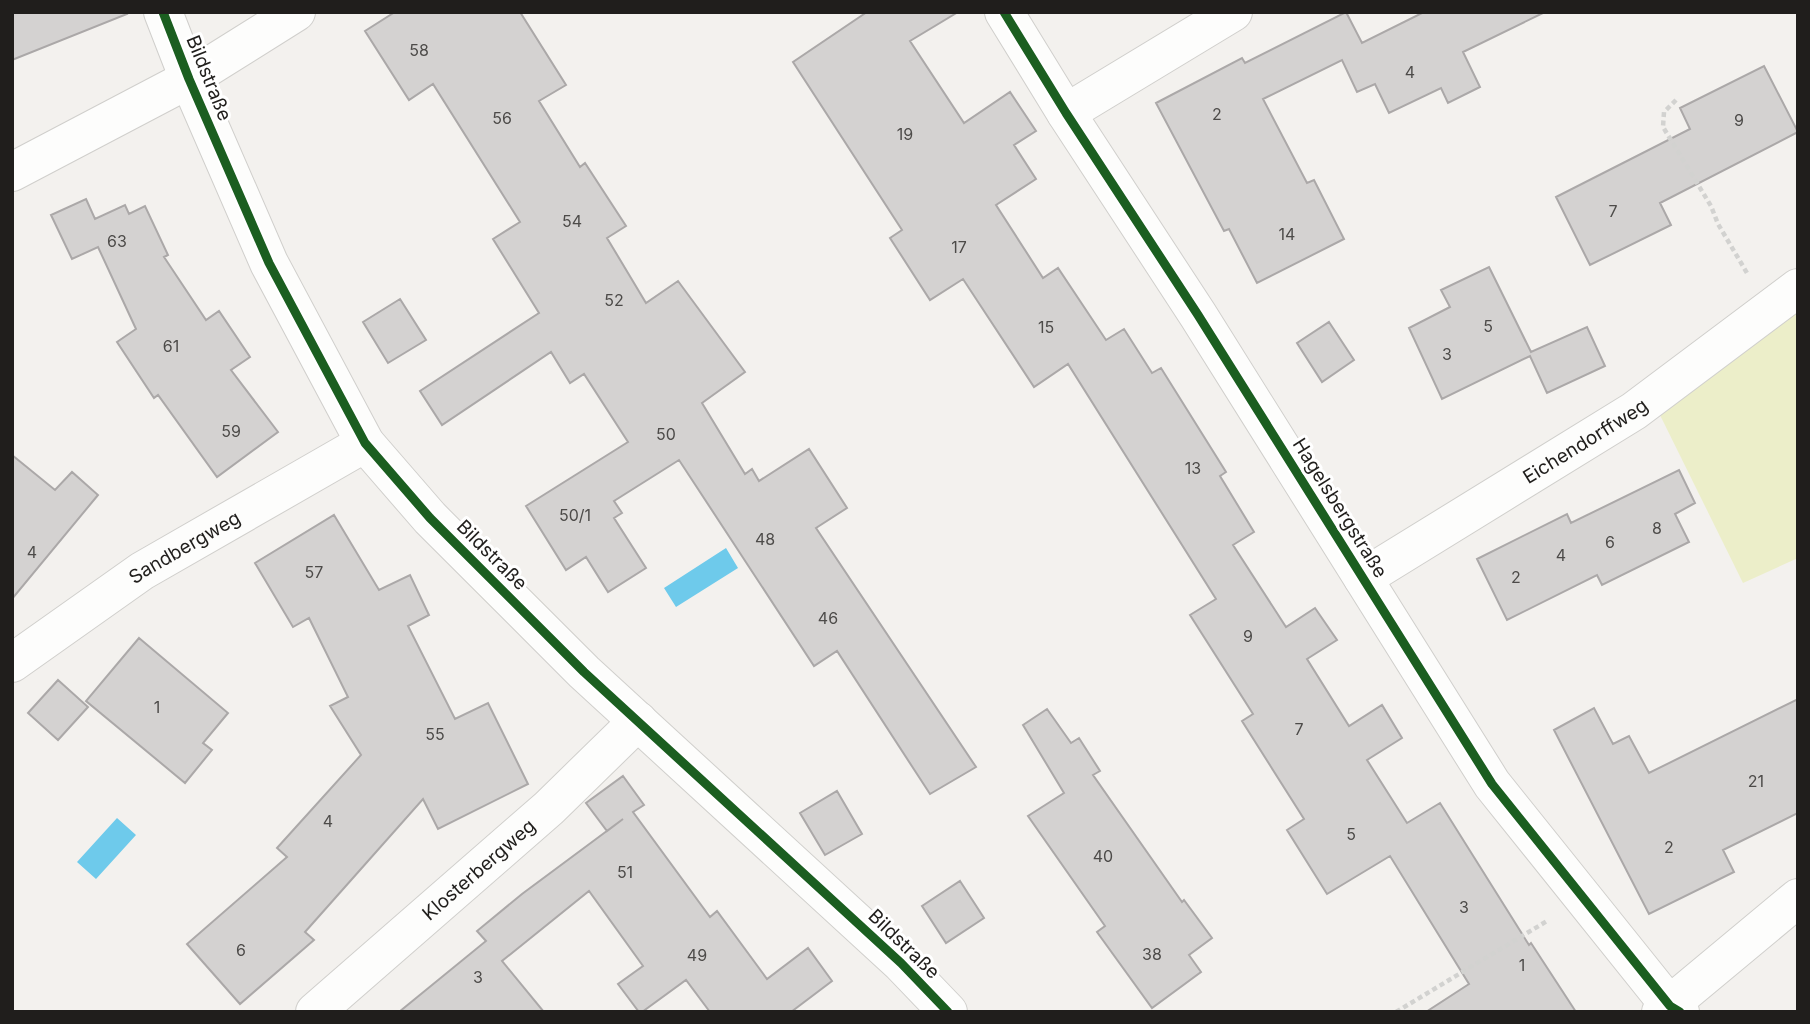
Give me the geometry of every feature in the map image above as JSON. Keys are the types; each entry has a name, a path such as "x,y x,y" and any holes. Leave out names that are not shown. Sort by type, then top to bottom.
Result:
{"street":[{"name":"Bildstraße","path":"163,12 189,79 269,263 365,443 430,519 584,673 901,963 948,1012"},
{"path":"12,172 189,79 296,12"},
{"name":"Hagelsbergstraße","path":"1004,12 1492,784 1670,1010"},
{"path":"1066,113 1233,12"},
{"name":"Eichendorffweg","path":"1363,578 1634,411 1785,298"},
{"name":"Sandbergweg","path":"12,663 142,571 365,443"},
{"name":"Klosterbergweg","path":"316,1012 549,808 638,721"},
{"path":"1670,1010 1798,898"}],"path":[{"path":"1676,100 1664,112 1663,127 1712,206 1718,224 1740,261 1785,298"},
{"path":"1396,1012 1584,900"}],"green space":[{"path":"1798,309 1798,558 1743,583 1658,411"}],"water":[{"path":"726,548 738,568 676,607 664,588"},
{"path":"117,818 136,835 96,879 77,862"}],"building":[{"path":"12,12 126,12 127,14 12,60"},
{"path":"395,12 520,12 566,85 539,101 580,167 585,163 626,226 607,238 646,303 678,281 745,372 702,403 745,474 752,469 759,481 809,449 847,508 816,528 976,767 930,794 837,651 814,666 679,460 614,501 622,513 614,518 646,568 608,592 586,557 566,570 526,506 628,442 584,374 570,383 551,352 442,425 420,391 539,313 493,239 520,222 433,84 409,100 365,31"},
{"path":"867,12 958,12 910,41 964,123 1010,92 1036,131 1014,145 1036,179 996,205 1043,278 1058,268 1106,340 1124,329 1152,373 1161,368 1226,472 1220,476 1254,532 1233,545 1286,627 1315,608 1337,640 1307,659 1349,726 1382,705 1402,738 1367,760 1407,823 1440,803 1529,945 1531,943 1576,1012 1426,1012 1469,984 1390,856 1327,894 1287,830 1304,819 1242,721 1253,714 1190,615 1216,599 1068,364 1034,387 963,279 930,300 890,238 902,230 793,62"},
{"path":"1346,12 1362,43 1424,12 1545,12 1463,52 1480,87 1448,103 1441,88 1389,113 1375,84 1357,92 1342,60 1263,99 1307,183 1314,180 1344,239 1257,283 1229,229 1224,231 1156,103 1242,58 1245,63"},
{"path":"1764,66 1798,132 1660,203 1671,225 1590,265 1556,197 1690,129 1680,108"},
{"path":"86,199 95,219 125,205 129,214 145,206 168,255 164,257 206,320 219,311 250,357 231,370 278,432 217,477 158,395 154,398 117,342 136,329 98,247 72,259 51,215"},
{"path":"1489,267 1531,352 1587,327 1605,366 1547,393 1530,356 1442,399 1409,328 1450,307 1441,290"},
{"path":"400,299 426,340 388,363 363,322"},
{"path":"1329,322 1354,360 1322,382 1297,343"},
{"path":"12,455 55,490 72,472 98,495 12,599"},
{"path":"1679,470 1695,503 1675,514 1689,542 1602,585 1597,575 1507,620 1477,559 1567,514 1571,523"},
{"path":"334,515 379,590 410,575 429,615 408,626 455,719 488,703 528,784 438,829 423,799 305,932 314,940 240,1004 187,944 287,857 277,848 361,755 330,706 348,697 309,618 293,627 255,563"},
{"path":"139,638 228,713 203,743 212,750 185,783 86,701"},
{"path":"58,680 88,707 58,740 28,713"},
{"path":"1798,699 1798,813 1723,850 1734,872 1649,914 1554,730 1594,708 1613,744 1629,736 1649,773"},
{"path":"1047,709 1071,743 1079,738 1100,771 1093,775 1182,902 1184,900 1212,938 1189,955 1201,972 1152,1008 1097,932 1105,926 1028,816 1064,793 1023,725"},
{"path":"623,776 644,805 633,812 710,917 717,911 767,979 808,948 832,981 791,1012 710,1012 686,980 639,1012 618,984 643,966 589,891 502,961 544,1012 399,1012 486,941 477,931 607,831 586,803"},
{"path":"837,791 862,834 825,855 800,813"},
{"path":"960,881 984,918 946,943 922,906"}],"cycle path":[{"path":"163,12 189,79 269,263 365,443 430,518 584,672 901,963 948,1012"},
{"path":"1004,12 1492,784 1670,1006 1680,1012"}]}
